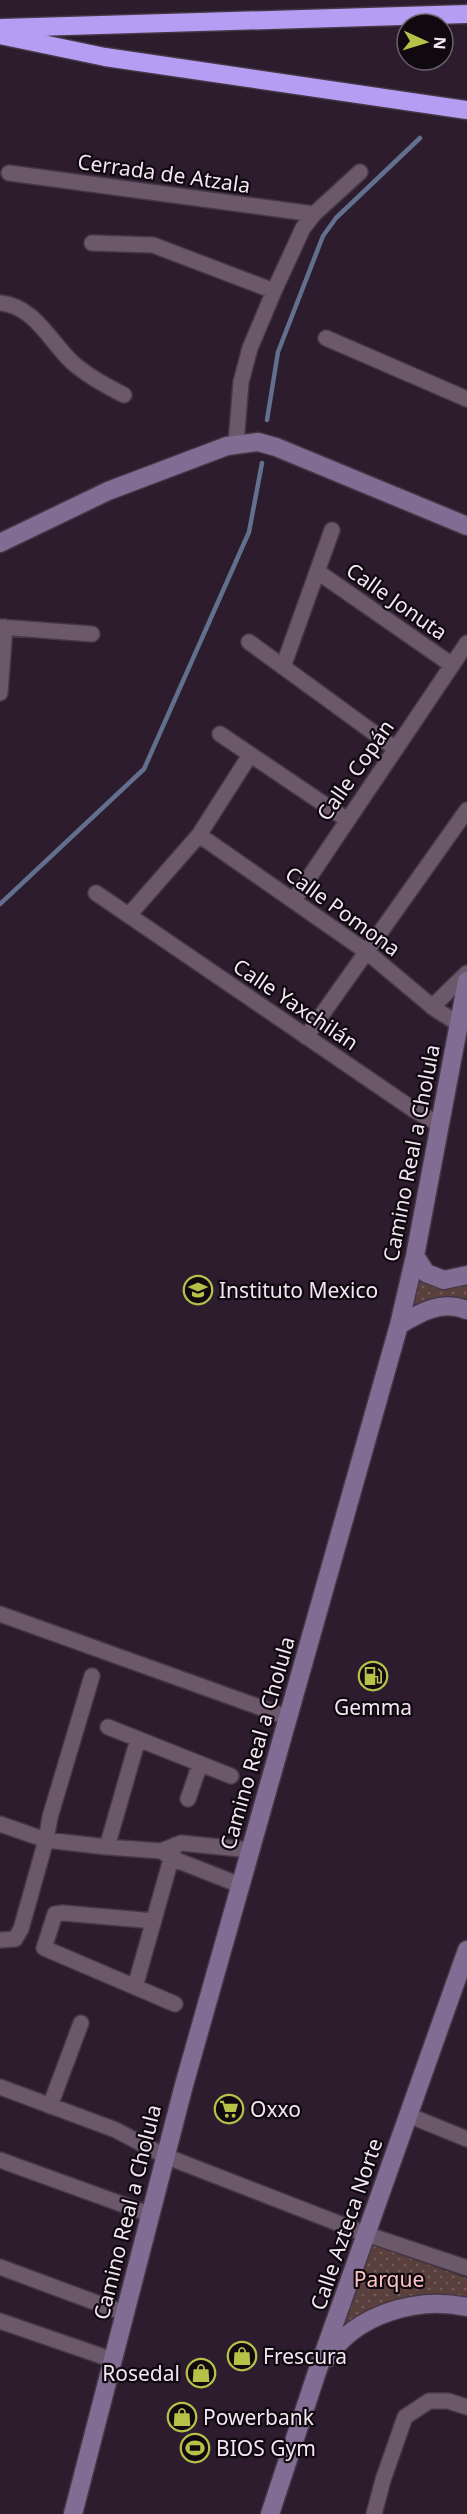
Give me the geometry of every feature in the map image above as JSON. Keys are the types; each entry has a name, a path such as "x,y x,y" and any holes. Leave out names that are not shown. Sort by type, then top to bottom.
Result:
{"highway":[{"path":"0,28 467,14"},
{"path":"0,35 105,57 467,110"}],"main road":[{"path":"0,543 108,491 236,443 258,442 276,447 467,526"},
{"name":"Camino Real a Cholula","path":"73,2514 149,2214 399,1325 463,1020 467,981"},
{"path":"415,1256 426,1273 444,1280 467,1275"},
{"path":"399,1325 424,1309 442,1306 467,1310"},
{"name":"Calle Azteca Norte","path":"270,2514 316,2375 467,1950"},
{"path":"316,2375 345,2335 359,2326 413,2305 446,2303 467,2307"}],"street":[{"path":"236,443 241,382 250,348 274,291 303,228 314,214 360,172"},
{"name":"Cerrada de Atzala","path":"9,173 314,214"},
{"path":"92,243 153,245 274,291"},
{"path":"0,303 22,308 73,362 99,382 124,395"},
{"path":"326,338 467,399"},
{"path":"283,667 332,530"},
{"name":"Calle Jonuta","path":"318,572 452,665"},
{"path":"0,693 3,627 92,634"},
{"path":"249,642 396,749"},
{"name":"Calle Copán","path":"294,900 346,819 467,643"},
{"path":"220,734 346,819"},
{"path":"129,915 199,835 250,754"},
{"path":"306,1037 467,810"},
{"name":"Calle Pomona","path":"199,835 367,952 432,1007 463,1020"},
{"name":"Calle Yaxchilán","path":"96,893 306,1037 440,1125"},
{"path":"432,1007 467,973"},
{"path":"0,1614 287,1717"},
{"path":"8,1939 21,1929 46,1840 50,1817 92,1676"},
{"path":"108,1727 231,1776"},
{"path":"107,1847 138,1739"},
{"path":"188,1799 200,1764"},
{"path":"0,1824 46,1840 169,1852 193,1866 240,1885"},
{"path":"135,1987 154,1920 169,1852 181,1844 250,1850"},
{"path":"193,1866 198,1846"},
{"path":"154,1920 55,1914 44,1948 175,2004"},
{"path":"50,2106 81,2023"},
{"path":"0,2087 116,2130 165,2156 366,2234 467,2268"},
{"path":"408,2115 467,2139"},
{"path":"0,2160 149,2214"},
{"path":"0,2267 124,2313"},
{"path":"0,2321 113,2361"},
{"path":"374,2514 382,2480 405,2417 429,2401 448,2401 467,2407"}],"green space":[{"path":"418,1278 430,1284 467,1282 467,1301 442,1299 413,1306"},
{"name":"Parque","path":"372,2245 467,2278 467,2303 442,2297 343,2330"}],"waterway":[{"path":"267,420 278,352 323,236 336,218 420,138"},
{"path":"0,904 144,769 249,532 262,463"}],"place":[{"name":"Instituto Mexico","path":"198,1290"},
{"name":"Gemma","path":"373,1676"},
{"name":"Oxxo","path":"229,2109"},
{"name":"Frescura","path":"242,2356"},
{"name":"Rosedal","path":"201,2373"},
{"name":"Powerbank","path":"182,2417"},
{"name":"BIOS Gym","path":"195,2448"}]}
